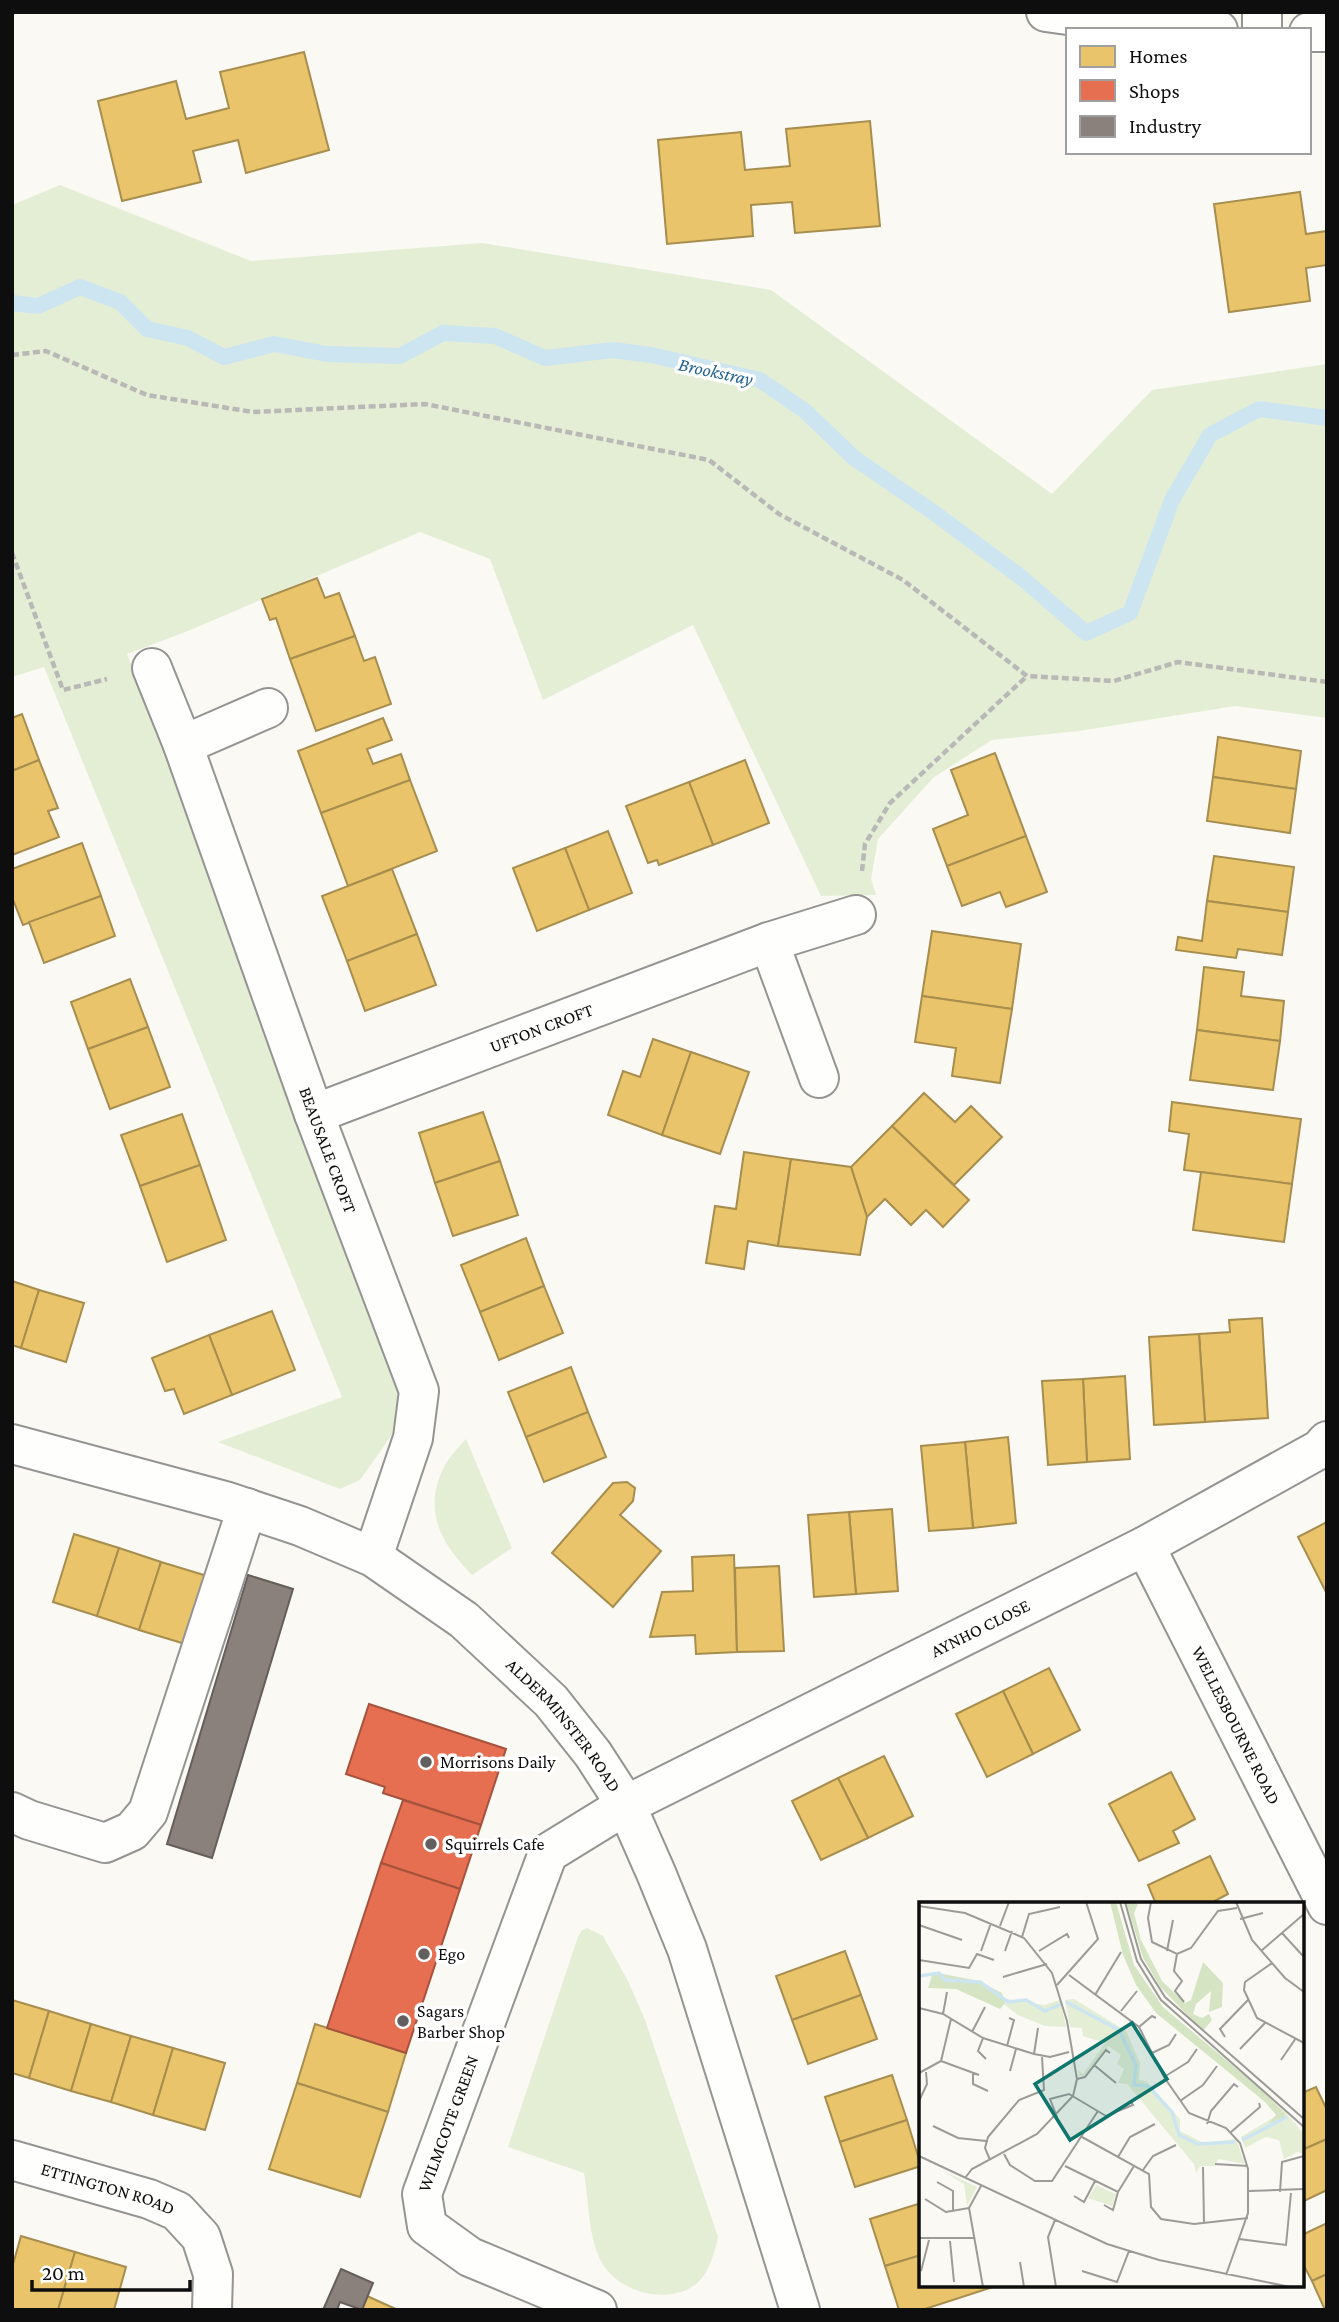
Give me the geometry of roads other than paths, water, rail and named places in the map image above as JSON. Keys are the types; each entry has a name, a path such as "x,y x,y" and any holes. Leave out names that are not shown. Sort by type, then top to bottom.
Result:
{"street":[{"path":"1046,12 1139,25 1186,28"},
{"name":"BEAUSALE CROFT","path":"152,668 183,745 314,1114 419,1391 413,1438 373,1557"},
{"path":"183,745 268,708"},
{"name":"UFTON CROFT","path":"314,1114 769,942 856,915"},
{"path":"769,942 819,1078"},
{"name":"AYNHO CLOSE","path":"626,1805 1145,1546 1320,1450 1327,1441"},
{"name":"ALDERMINSTER ROAD","path":"12,1444 247,1508 300,1526 373,1557 464,1619 551,1701 593,1754 626,1805 687,1949 794,2309"},
{"path":"12,1812 29,1821 105,1843 132,1832 148,1812 247,1508"},
{"name":"WELLESBOURNE ROAD","path":"1145,1546 1327,1905"},
{"name":"WILMCOTE GREEN","path":"597,2310 470,2257 427,2226 422,2194 548,1853 626,1805"},
{"name":"ETTINGTON ROAD","path":"12,2160 149,2199 177,2211 201,2237 214,2274 212,2310"}],"waterway":[{"name":"Brookstray","path":"12,303 38,306 80,287 120,302 147,329 188,338 224,357 274,344 327,354 400,356 443,333 495,336 545,358 613,350 651,355 760,380 805,411 854,458 1022,578 1086,633 1130,613 1172,500 1210,435 1259,409 1327,418"}],"place":[{"name":"Morrisons Daily","path":"426,1762"},
{"name":"Squirrels Cafe","path":"431,1844"},
{"name":"Ego","path":"424,1954"},
{"name":"Sagars Barber Shop","path":"403,2021"}]}
